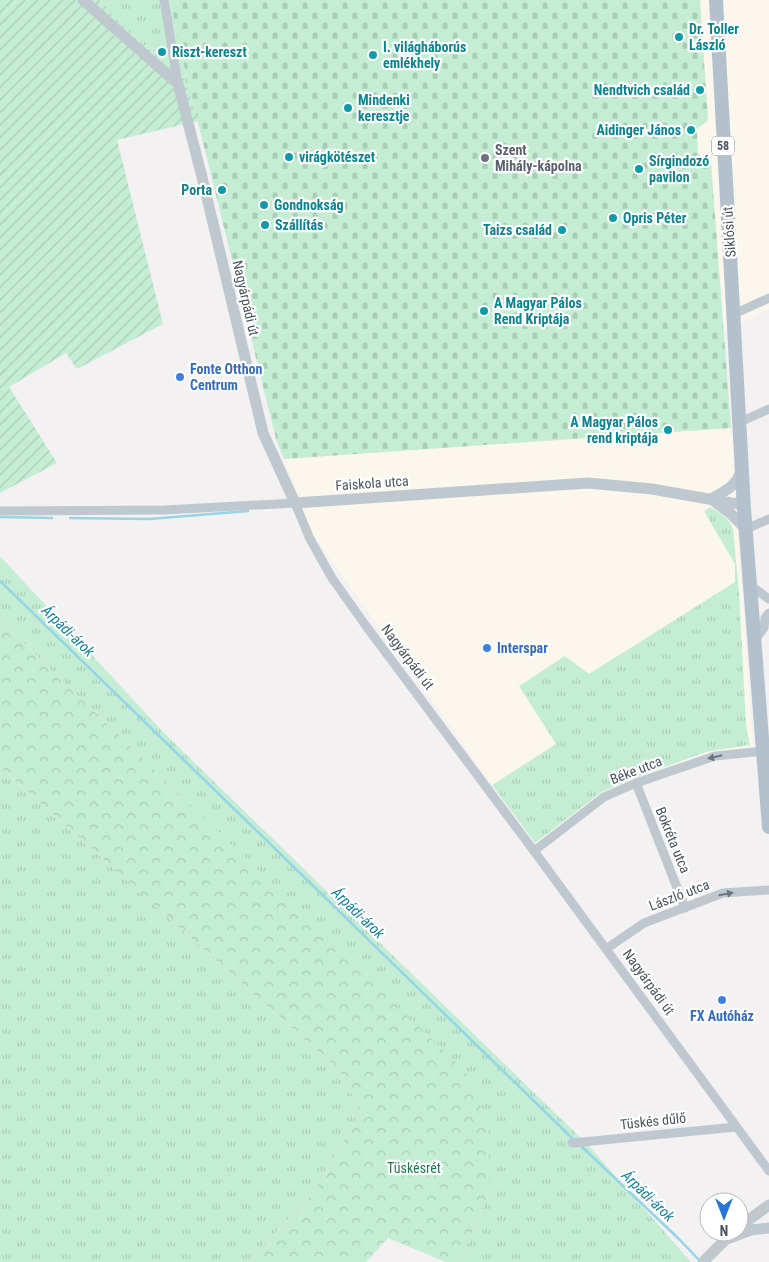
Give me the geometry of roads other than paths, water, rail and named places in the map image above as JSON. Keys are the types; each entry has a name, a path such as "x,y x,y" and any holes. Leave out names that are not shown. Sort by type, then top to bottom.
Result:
{"main road":[{"name":"Siklósi út","path":"716,0 742,465"},
{"name":"58","path":"742,465 755,640 766,732 764,751 769,827"}],"street":[{"path":"83,0 178,84"},
{"path":"164,0 178,84"},
{"name":"Nagyárpádi út","path":"178,84 263,433 310,539 332,578 366,626 769,1171"},
{"path":"734,314 769,298"},
{"path":"740,422 769,409"},
{"path":"742,465 738,480 711,499 730,512 746,529 769,518"},
{"name":"Faiskola utca","path":"0,511 164,510 588,483 652,489 739,505 744,504"},
{"path":"751,586 769,598"},
{"path":"755,640 764,628 765,618 769,613"},
{"name":"Béke utca","path":"534,851 604,797 636,783 715,756 764,751"},
{"name":"Bokréta utca","path":"636,783 685,908"},
{"name":"László utca","path":"606,949 644,923 723,893 769,890"},
{"name":"Tüskés dűlő","path":"576,1143 736,1127"},
{"path":"749,1219 769,1204"},
{"path":"749,1231 769,1228"},
{"path":"704,1261 722,1242"}],"waterway":[{"path":"70,518 149,519 248,511"},
{"path":"0,517 52,518"},
{"name":"Árpádi-árok","path":"0,581 574,1140"},
{"name":"Árpádi-árok","path":"580,1145 700,1261"}],"place":[{"name":"Dr. Toller László","path":"679,37"},
{"name":"Riszt-kereszt","path":"162,52"},
{"name":"I. világháborús emlékhely","path":"373,55"},
{"name":"Nendtvich család","path":"700,90"},
{"name":"Mindenki keresztje","path":"348,108"},
{"name":"Aidinger János","path":"691,130"},
{"name":"virágkötészet","path":"289,157"},
{"name":"Szent Mihály-kápolna","path":"485,158"},
{"name":"Sírgindozó pavilon","path":"639,169"},
{"name":"Porta","path":"222,190"},
{"name":"Gondnokság","path":"264,205"},
{"name":"Opris Péter","path":"613,218"},
{"name":"Szállítás","path":"265,225"},
{"name":"Taizs család","path":"562,230"},
{"name":"A Magyar Pálos Rend Kriptája","path":"484,311"},
{"name":"Fonte Otthon Centrum","path":"180,377"},
{"name":"A Magyar Pálos rend kriptája","path":"668,430"},
{"name":"Interspar","path":"487,648"},
{"name":"FX Autóház","path":"722,1000"}],"park label":[{"name":"Tüskésrét","path":"414,1168"}]}
